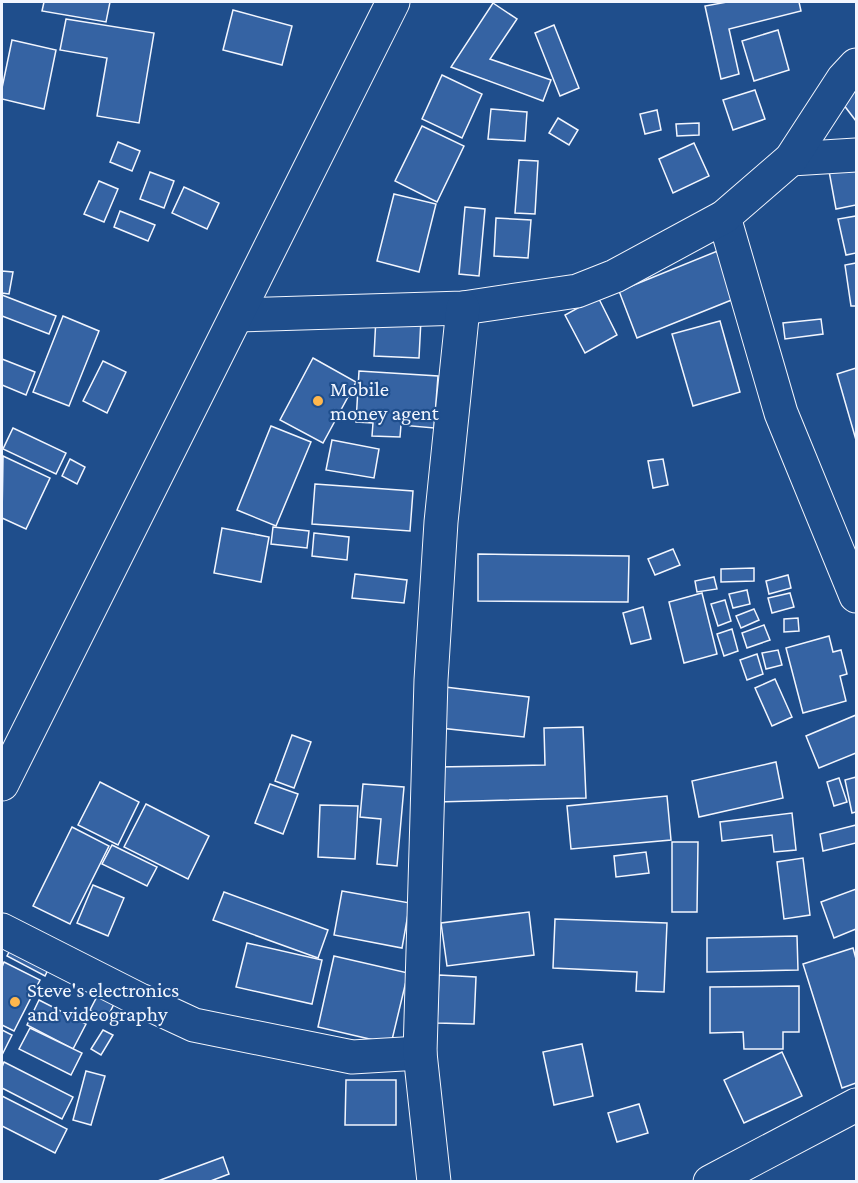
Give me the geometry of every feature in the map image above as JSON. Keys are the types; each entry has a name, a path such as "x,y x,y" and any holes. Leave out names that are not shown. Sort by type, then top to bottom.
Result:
{"main road":[{"path":"2,784 393,2"},
{"path":"237,315 463,308 577,291 615,276 724,217 791,159 843,79 856,65"},
{"path":"791,159 856,155"},
{"path":"724,217 781,413 856,596"},
{"path":"434,1182 420,1053 431,669 441,522 463,308"},
{"path":"2,930 194,1025 352,1057 420,1053"},
{"path":"710,1182 856,1105"}],"building":[{"path":"44,2 110,2 106,22 42,11"},
{"path":"727,2 799,2 801,11 729,29 739,74 721,79 705,6"},
{"path":"493,3 517,19 490,59 551,80 543,101 451,67"},
{"path":"233,10 292,26 282,65 223,50"},
{"path":"66,19 154,33 139,123 97,116 107,58 60,50"},
{"path":"554,25 579,88 560,96 535,33"},
{"path":"778,30 789,70 754,81 742,41"},
{"path":"12,40 56,50 44,109 2,99 2,88"},
{"path":"442,75 482,94 462,138 422,119"},
{"path":"856,87 856,121 840,100"},
{"path":"755,90 765,119 733,130 723,100"},
{"path":"491,109 527,112 525,141 488,139"},
{"path":"657,110 661,130 645,134 640,114"},
{"path":"558,118 578,130 569,145 549,133"},
{"path":"699,123 699,135 677,136 676,124"},
{"path":"422,126 464,146 437,202 395,181"},
{"path":"118,142 140,151 132,171 110,162"},
{"path":"694,143 709,176 673,193 659,159"},
{"path":"519,160 538,161 535,214 515,213"},
{"path":"856,166 856,205 836,209 829,171"},
{"path":"150,172 174,181 164,208 140,199"},
{"path":"99,181 118,189 104,222 84,214"},
{"path":"184,187 219,203 207,229 172,213"},
{"path":"394,194 436,204 419,272 377,261"},
{"path":"465,207 485,209 479,276 459,274"},
{"path":"120,211 155,225 148,241 114,227"},
{"path":"856,216 856,253 846,255 838,219"},
{"path":"496,218 531,220 528,258 494,256"},
{"path":"720,250 739,297 637,338 619,291"},
{"path":"856,263 856,306 851,306 845,265"},
{"path":"2,271 13,272 9,294 2,293"},
{"path":"2,295 56,316 49,334 2,316"},
{"path":"598,297 617,335 585,353 565,315"},
{"path":"63,316 99,331 69,406 33,392"},
{"path":"376,317 421,319 419,358 374,356"},
{"path":"821,319 823,334 785,339 783,323"},
{"path":"720,321 740,392 693,406 672,334"},
{"name":"Mobile money agent","path":"313,358 356,382 323,443 280,420"},
{"path":"2,359 35,372 26,395 2,385"},
{"path":"103,361 126,372 107,413 83,401"},
{"path":"856,368 856,440 837,374"},
{"path":"359,371 438,376 434,428 401,425 400,437 372,436 373,423 356,422"},
{"path":"271,426 311,442 276,526 237,510"},
{"path":"13,428 66,453 56,474 3,449"},
{"path":"332,440 379,449 374,478 326,470"},
{"path":"3,456 50,478 26,529 2,518"},
{"path":"70,459 85,467 77,484 62,476"},
{"path":"663,459 668,485 653,488 648,461"},
{"path":"315,484 413,491 410,531 312,524"},
{"path":"273,527 309,531 307,548 271,544"},
{"path":"222,528 269,537 261,582 214,573"},
{"path":"314,533 349,537 347,560 312,556"},
{"path":"673,549 680,565 655,575 648,559"},
{"path":"478,554 629,556 628,602 478,601"},
{"path":"754,568 754,581 721,582 721,569"},
{"path":"355,574 407,580 404,603 352,598"},
{"path":"788,575 791,588 769,594 766,581"},
{"path":"714,577 717,589 697,592 695,581"},
{"path":"747,590 750,604 733,608 729,594"},
{"path":"702,593 717,654 684,663 669,602"},
{"path":"790,593 794,607 772,613 768,598"},
{"path":"725,600 731,621 718,626 711,604"},
{"path":"643,607 651,639 631,644 623,613"},
{"path":"754,609 759,620 741,628 736,616"},
{"path":"798,618 799,631 784,632 784,619"},
{"path":"764,625 770,640 747,648 742,633"},
{"path":"732,629 738,651 724,656 717,634"},
{"path":"829,636 833,652 841,650 847,674 840,676 846,701 803,713 786,648"},
{"path":"778,650 782,665 766,669 762,653"},
{"path":"757,654 763,674 747,680 740,660"},
{"path":"775,679 792,717 772,726 755,688"},
{"path":"445,687 529,697 524,737 440,728"},
{"path":"856,715 856,753 819,768 806,736"},
{"path":"583,727 586,798 437,802 437,767 545,765 544,728"},
{"path":"292,735 311,742 294,788 275,781"},
{"path":"776,762 783,798 699,817 692,781"},
{"path":"856,777 856,812 852,813 845,780"},
{"path":"839,778 847,802 834,806 827,782"},
{"path":"100,782 139,802 118,845 78,825"},
{"path":"270,784 298,794 283,834 255,823"},
{"path":"363,784 404,787 397,866 377,864 381,819 360,817"},
{"path":"667,796 671,840 571,849 567,806"},
{"path":"146,804 209,836 188,879 124,847"},
{"path":"320,805 358,806 355,859 318,857"},
{"path":"792,813 796,850 774,852 772,835 722,841 720,822"},
{"path":"856,825 856,843 823,851 820,834"},
{"path":"72,827 109,846 70,924 33,906"},
{"path":"672,842 698,842 697,912 672,912"},
{"path":"112,845 157,867 147,886 102,864"},
{"path":"646,852 649,873 616,877 614,856"},
{"path":"803,858 810,915 784,919 777,862"},
{"path":"93,885 124,898 108,936 77,923"},
{"path":"856,889 856,929 834,938 821,902"},
{"path":"342,891 410,903 402,948 334,935"},
{"path":"224,892 328,930 318,958 213,920"},
{"path":"529,912 534,955 447,966 441,923"},
{"path":"555,919 667,923 664,992 636,991 637,972 553,968"},
{"path":"797,936 798,970 707,972 707,938"},
{"path":"15,941 53,959 45,976 7,956"},
{"path":"247,943 322,960 312,1004 236,987"},
{"path":"853,948 856,959 856,1083 842,1088 803,964"},
{"path":"334,956 408,973 391,1044 318,1027"},
{"name":"Steve's electronics and videography","path":"4,962 40,980 14,1031 2,1025 2,967"},
{"path":"439,975 476,977 474,1024 437,1023"},
{"path":"103,985 119,994 107,1018 90,1010"},
{"path":"799,986 799,1032 783,1032 783,1049 744,1049 743,1032 710,1033 710,987"},
{"path":"39,1000 86,1024 73,1049 27,1025"},
{"path":"30,1028 82,1053 71,1075 19,1049"},
{"path":"2,1030 12,1035 2,1055"},
{"path":"103,1030 113,1035 101,1055 91,1049"},
{"path":"582,1044 593,1096 554,1105 543,1052"},
{"path":"782,1052 802,1096 744,1123 724,1080"},
{"path":"4,1062 73,1097 62,1119 2,1088"},
{"path":"86,1071 105,1076 91,1125 73,1120"},
{"path":"346,1080 396,1080 396,1125 345,1125"},
{"path":"2,1096 67,1129 55,1153 2,1126"},
{"path":"639,1104 648,1133 617,1142 608,1113"},
{"path":"223,1157 229,1174 208,1182 155,1182"}],"place":[{"name":"Mobile money agent","path":"318,401"},
{"name":"Steve's electronics and videography","path":"15,1002"}]}
